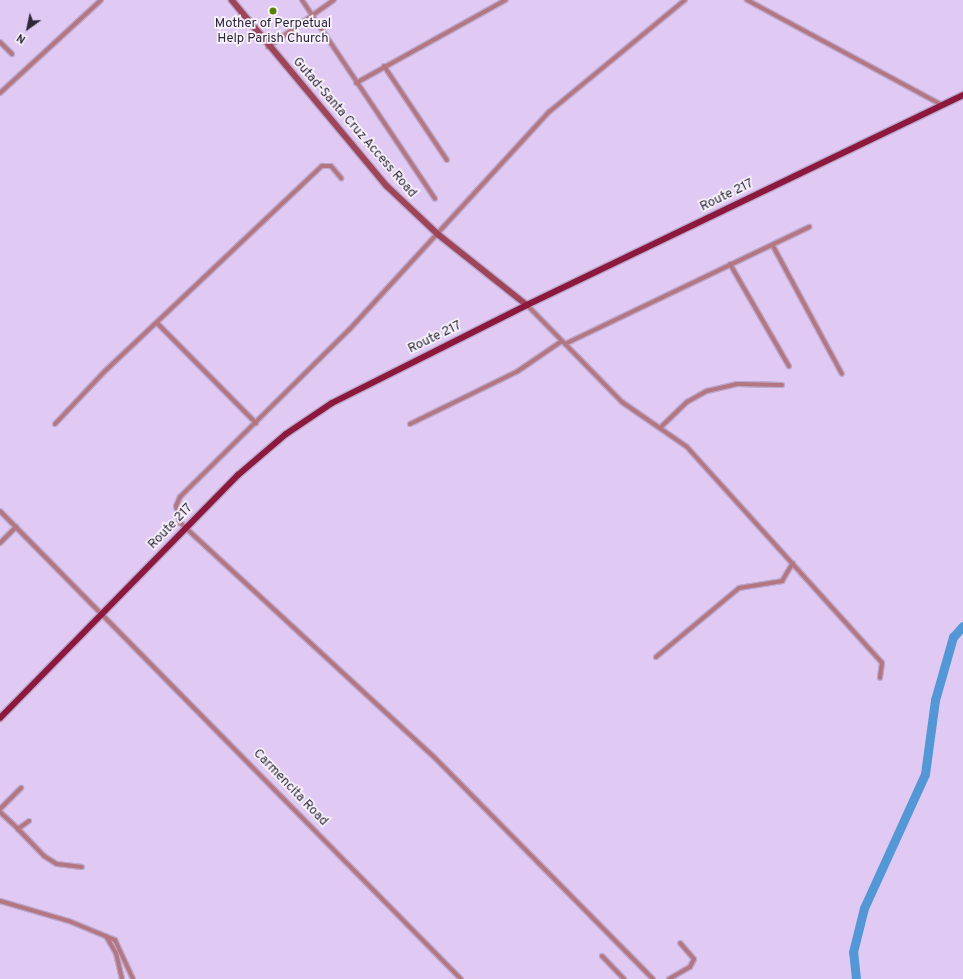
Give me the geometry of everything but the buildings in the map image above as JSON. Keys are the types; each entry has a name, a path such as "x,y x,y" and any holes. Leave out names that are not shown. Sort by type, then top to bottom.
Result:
{"main road":[{"name":"Gutad-Santa Cruz Access Road","path":"232,0 268,47 387,186 439,235 526,305"},
{"name":"Route 217","path":"0,718 186,527 286,434 332,403 526,305 963,95"}],"street":[{"path":"0,93 101,0"},
{"path":"302,0 356,83 435,199"},
{"path":"268,47 312,14 334,0"},
{"path":"356,83 384,66 506,0"},
{"path":"653,979 434,757 180,522 176,506 180,497 256,423 439,235 549,112 685,0"},
{"path":"747,0 942,105"},
{"path":"0,42 12,54"},
{"path":"384,66 447,160"},
{"path":"56,424 157,323 322,166 331,166 341,178"},
{"path":"410,424 518,371 563,343 730,264 773,246 809,226"},
{"path":"773,246 842,374"},
{"path":"730,264 789,366"},
{"path":"526,305 622,402 662,426 687,447 882,663 880,678"},
{"path":"157,323 256,423"},
{"path":"662,426 687,402 707,391 737,384 782,385"},
{"name":"Carmencita Road","path":"0,511 461,979"},
{"path":"0,543 16,527"},
{"path":"656,657 739,588 782,580 793,563"},
{"path":"0,809 21,788"},
{"path":"0,812 57,864 82,867"},
{"path":"18,829 29,821"},
{"path":"0,901 105,934 121,947 133,979"},
{"path":"105,934 116,953 122,979"},
{"path":"669,979 690,967 694,959 680,943"},
{"path":"602,956 624,979"}],"waterway":[{"path":"856,979 853,952 864,908 925,774 935,700 953,637 963,626"}],"place":[{"name":"Mother of Perpetual Help Parish Church","path":"273,11"}]}
